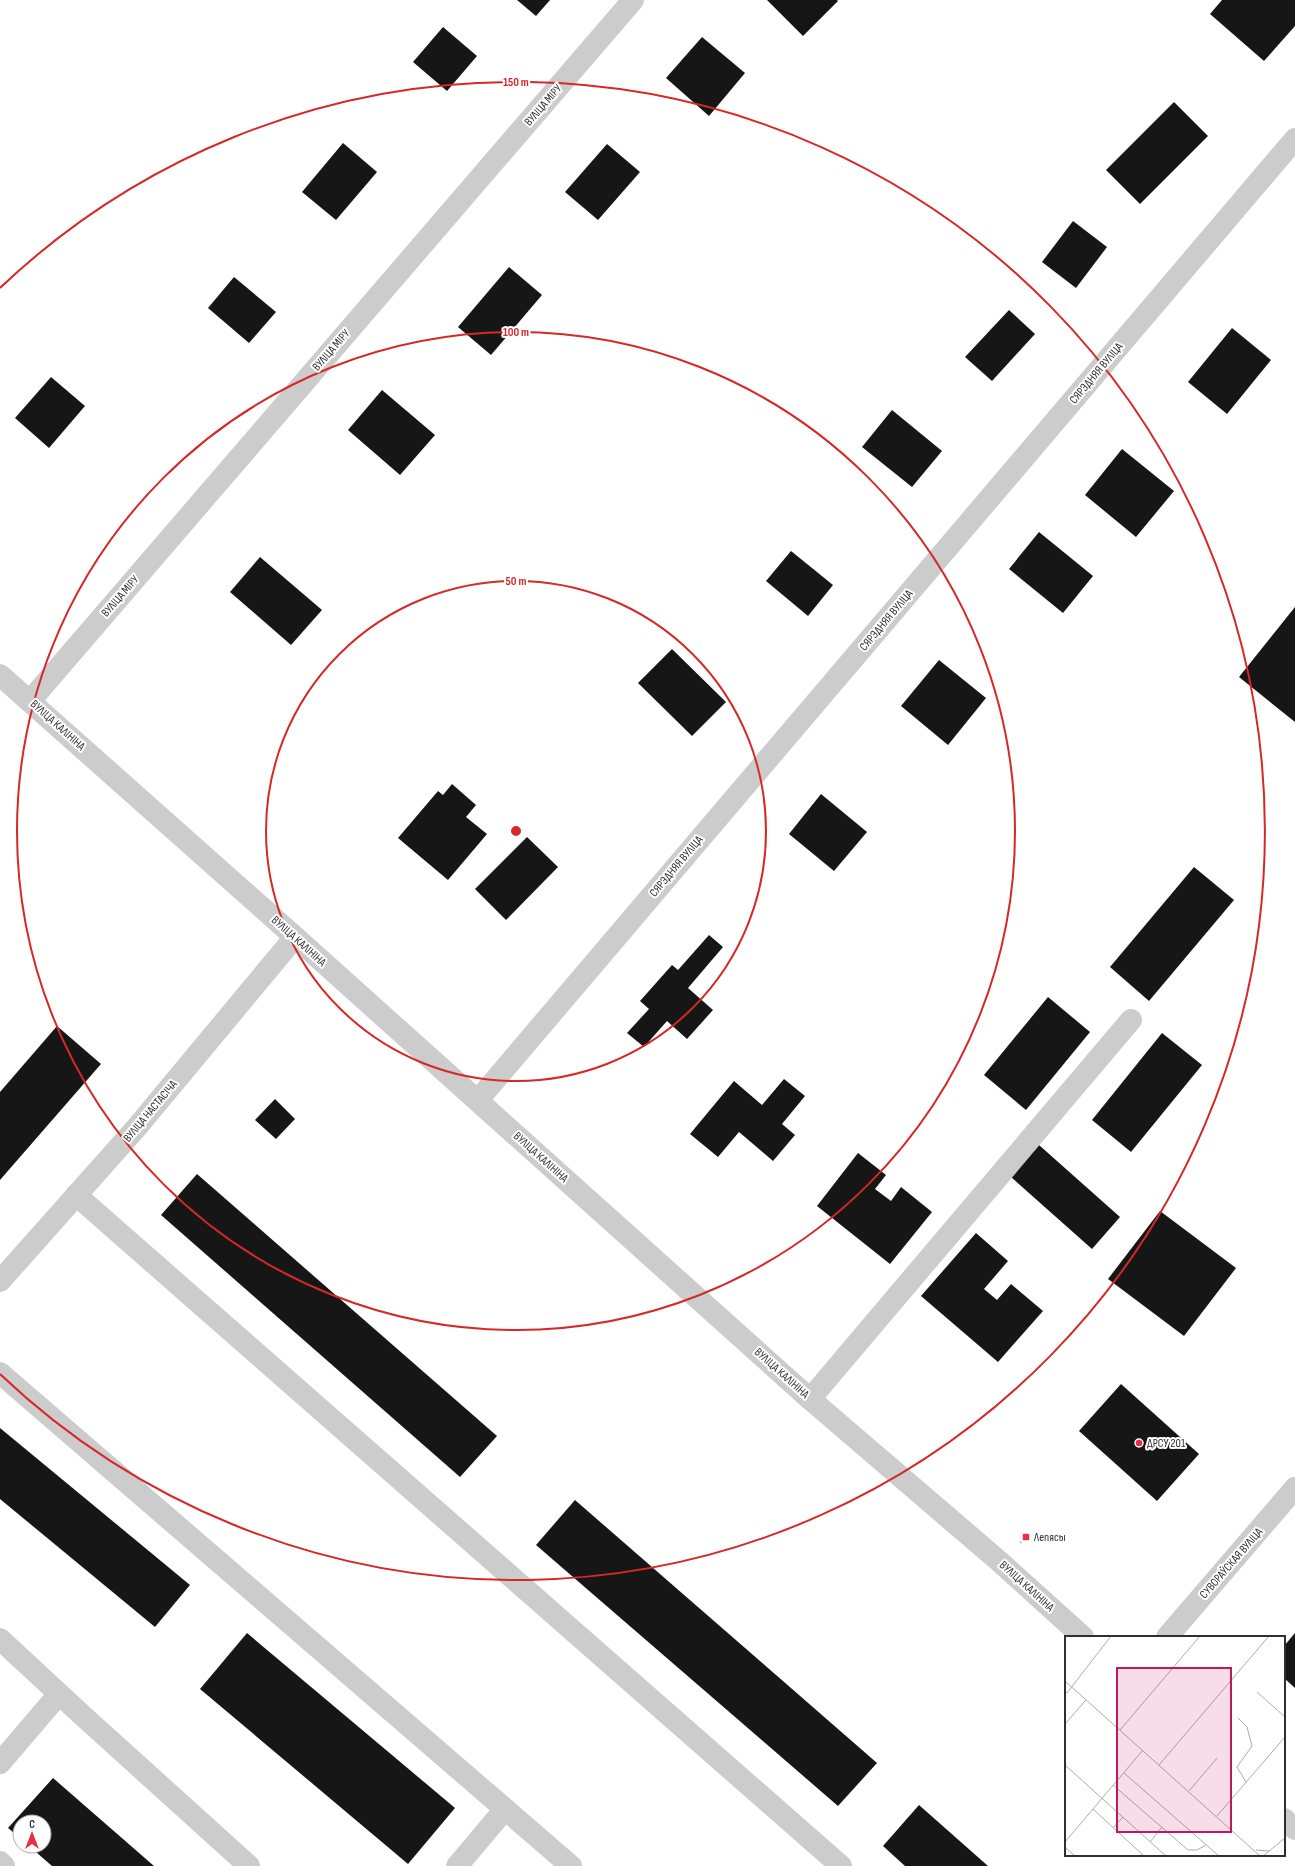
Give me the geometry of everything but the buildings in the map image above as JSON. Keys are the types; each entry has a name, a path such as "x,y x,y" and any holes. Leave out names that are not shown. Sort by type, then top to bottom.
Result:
{"street":[{"name":"ВУЛІЦА МІРУ","path":"30,701 633,0"},
{"name":"СЯРЭДНЯЯ ВУЛІЦА","path":"478,1100 1295,139"},
{"name":"ВУЛІЦА КАЛІНІНА","path":"0,675 478,1100 810,1399 1000,1562 1082,1636"},
{"name":"ВУЛІЦА НАСТАСІЧА","path":"0,1281 137,1127 295,937"},
{"path":"810,1399 1131,1020"},
{"path":"76,1195 841,1866"},
{"path":"0,1373 571,1866"},
{"name":"СУВОРАЎСКАЯ ВУЛІЦА","path":"1168,1636 1295,1488"},
{"path":"0,1639 249,1866"},
{"path":"0,1763 59,1694"},
{"path":"457,1866 505,1809"},
{"path":"1285,1820 1295,1829"},
{"path":"0,1862 4,1866"}],"place":[{"name":"ДРСУ 201","path":"1139,1443"},
{"name":"Лепясы","path":"1026,1537"}]}
